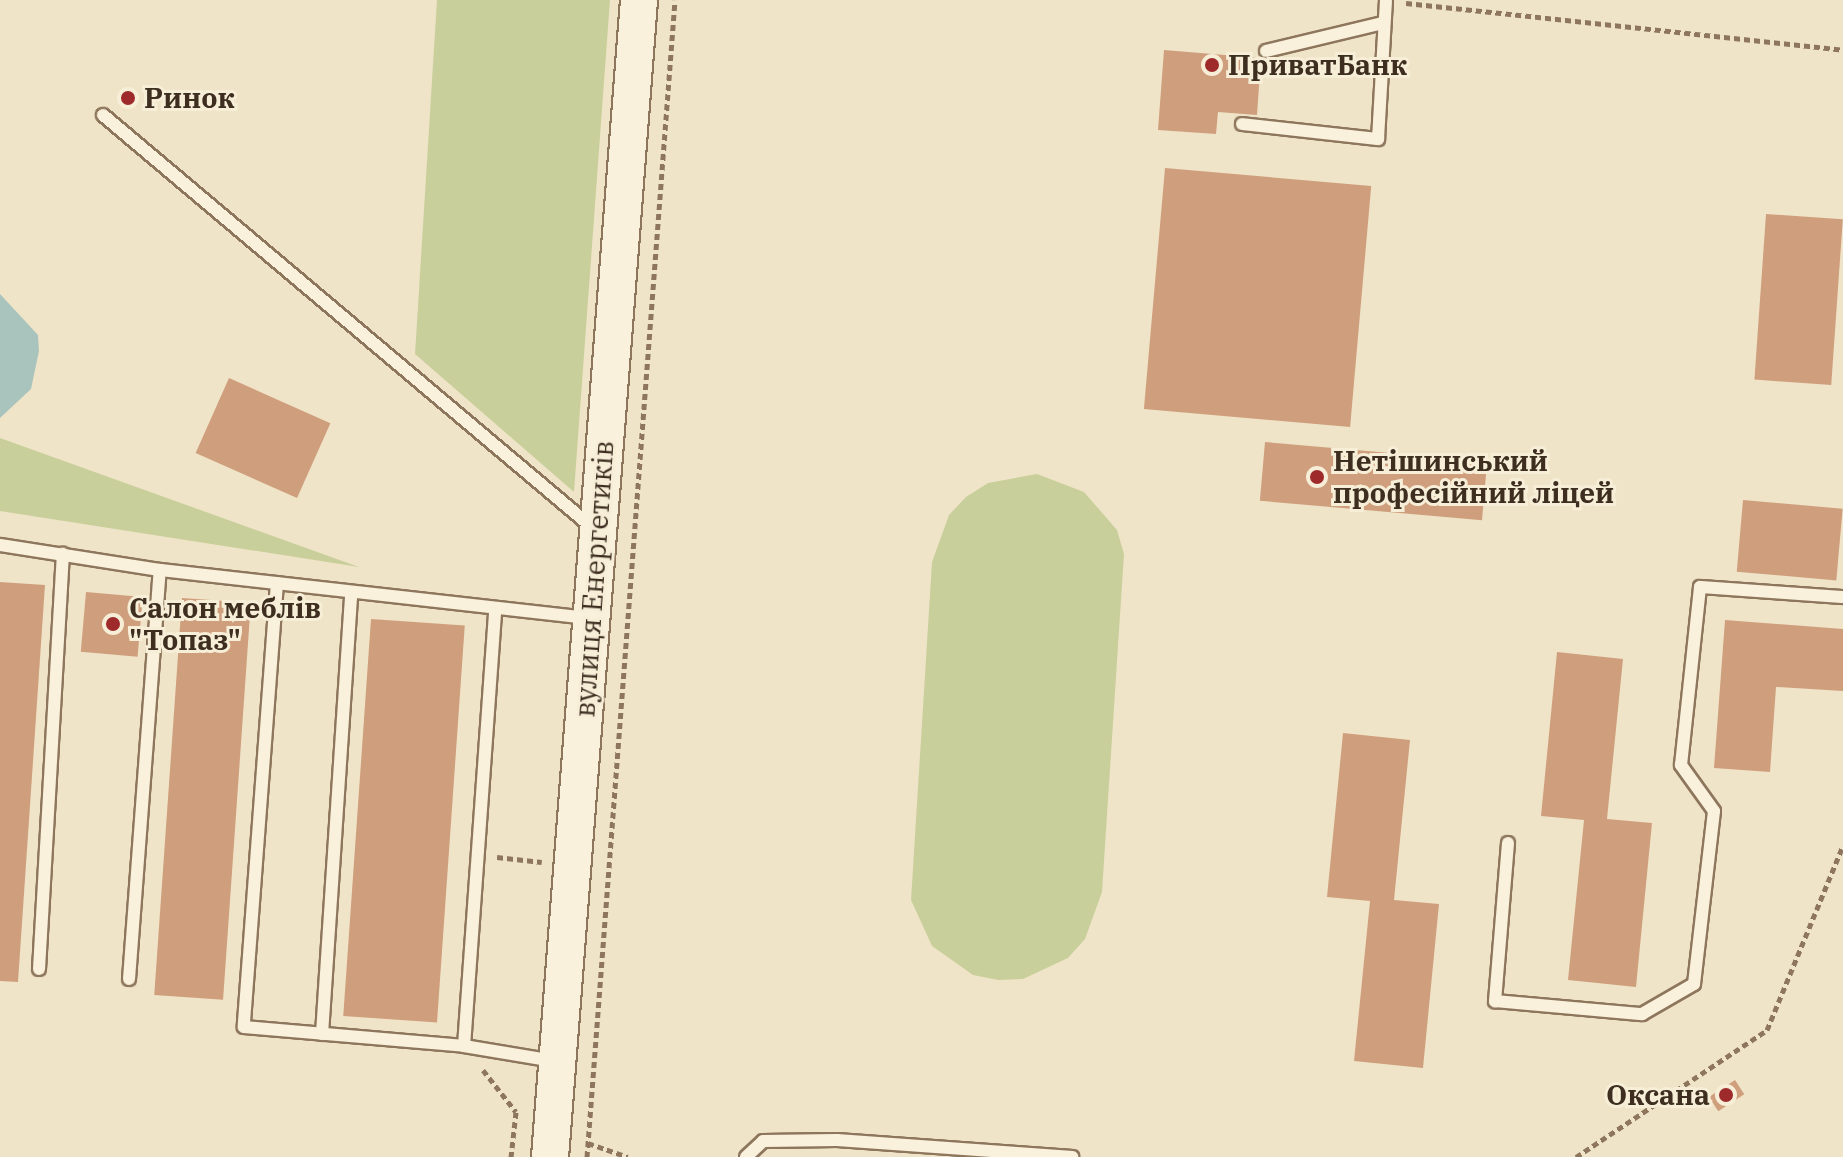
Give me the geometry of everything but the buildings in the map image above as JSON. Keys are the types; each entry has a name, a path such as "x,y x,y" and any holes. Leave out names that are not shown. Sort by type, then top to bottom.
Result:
{"main road":[{"name":"вулиця Енергетиків","path":"550,1157 639,0"}],"lane":[{"path":"1242,124 1378,139 1386,1"},
{"path":"1266,51 1383,23"},
{"path":"103,115 598,532"},
{"path":"0,545 160,570 351,594 591,618"},
{"path":"39,969 63,554"},
{"path":"129,979 160,570"},
{"path":"277,583 244,1027 464,1046 556,1062"},
{"path":"1508,843 1495,1001 1642,1014 1694,984 1714,811 1681,765 1700,587 1843,597"},
{"path":"322,1034 351,594"},
{"path":"464,1046 495,609"},
{"path":"746,1157 763,1141 822,1140 1072,1157"}],"path":[{"path":"587,1157 675,0"},
{"path":"1386,1 1843,50"},
{"path":"1578,1157 1767,1030 1843,846"},
{"path":"464,1046 516,1112 511,1157"},
{"path":"588,1143 628,1157"}],"green space":[{"path":"437,0 610,0 574,492 415,354"},
{"path":"0,438 359,567 0,511"},
{"path":"1037,474 1084,492 1117,530 1124,554 1102,892 1085,939 1068,958 1023,979 998,980 973,975 932,946 911,900 932,562 949,515 966,497 988,483"}],"water":[{"path":"0,294 38,335 39,351 31,389 0,418"}],"place":[{"name":"ПриватБанк","path":"1212,65"},
{"name":"Ринок","path":"128,98"},
{"name":"Нетішинський професійний ліцей","path":"1317,477"},
{"name":"Салон меблів \"Топаз\"","path":"113,624"},
{"name":"Оксана","path":"1726,1095"}]}
